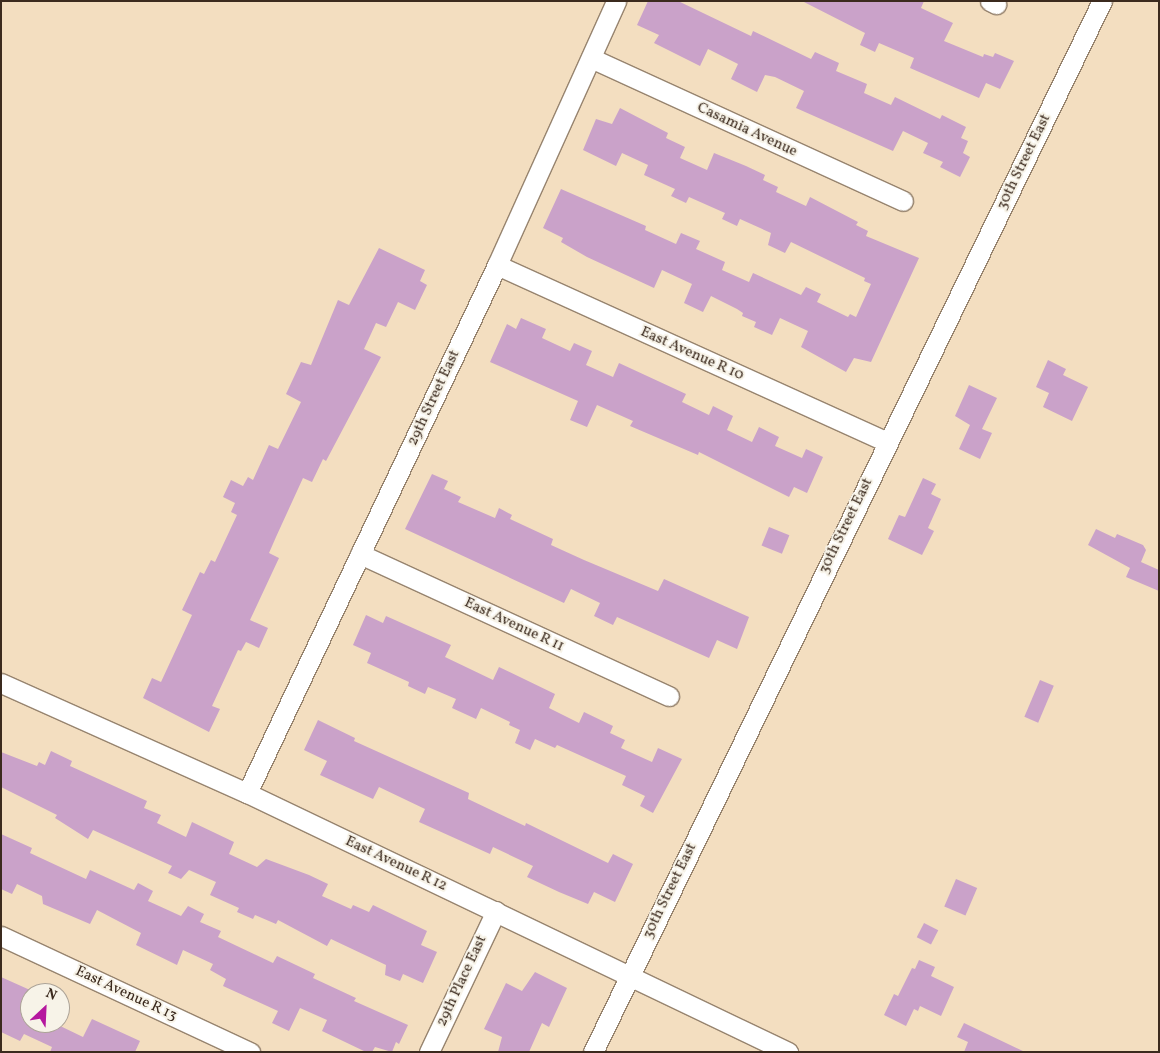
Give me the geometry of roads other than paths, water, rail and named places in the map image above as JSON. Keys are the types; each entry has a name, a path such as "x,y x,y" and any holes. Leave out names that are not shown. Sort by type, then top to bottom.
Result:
{"street":[{"name":"29th Street East","path":"248,794 496,266 616,1"},
{"name":"30th Street East","path":"593,1052 886,442 1102,1"},
{"name":"Casamia Avenue","path":"591,58 903,201"},
{"name":"East Avenue R 10","path":"496,266 886,442"},
{"name":"East Avenue R 11","path":"360,554 669,696"},
{"name":"East Avenue R 12","path":"1,683 248,794 788,1052"},
{"name":"29th Place East","path":"429,1052 496,911"},
{"name":"East Avenue R 13","path":"1,936 250,1052"}]}
